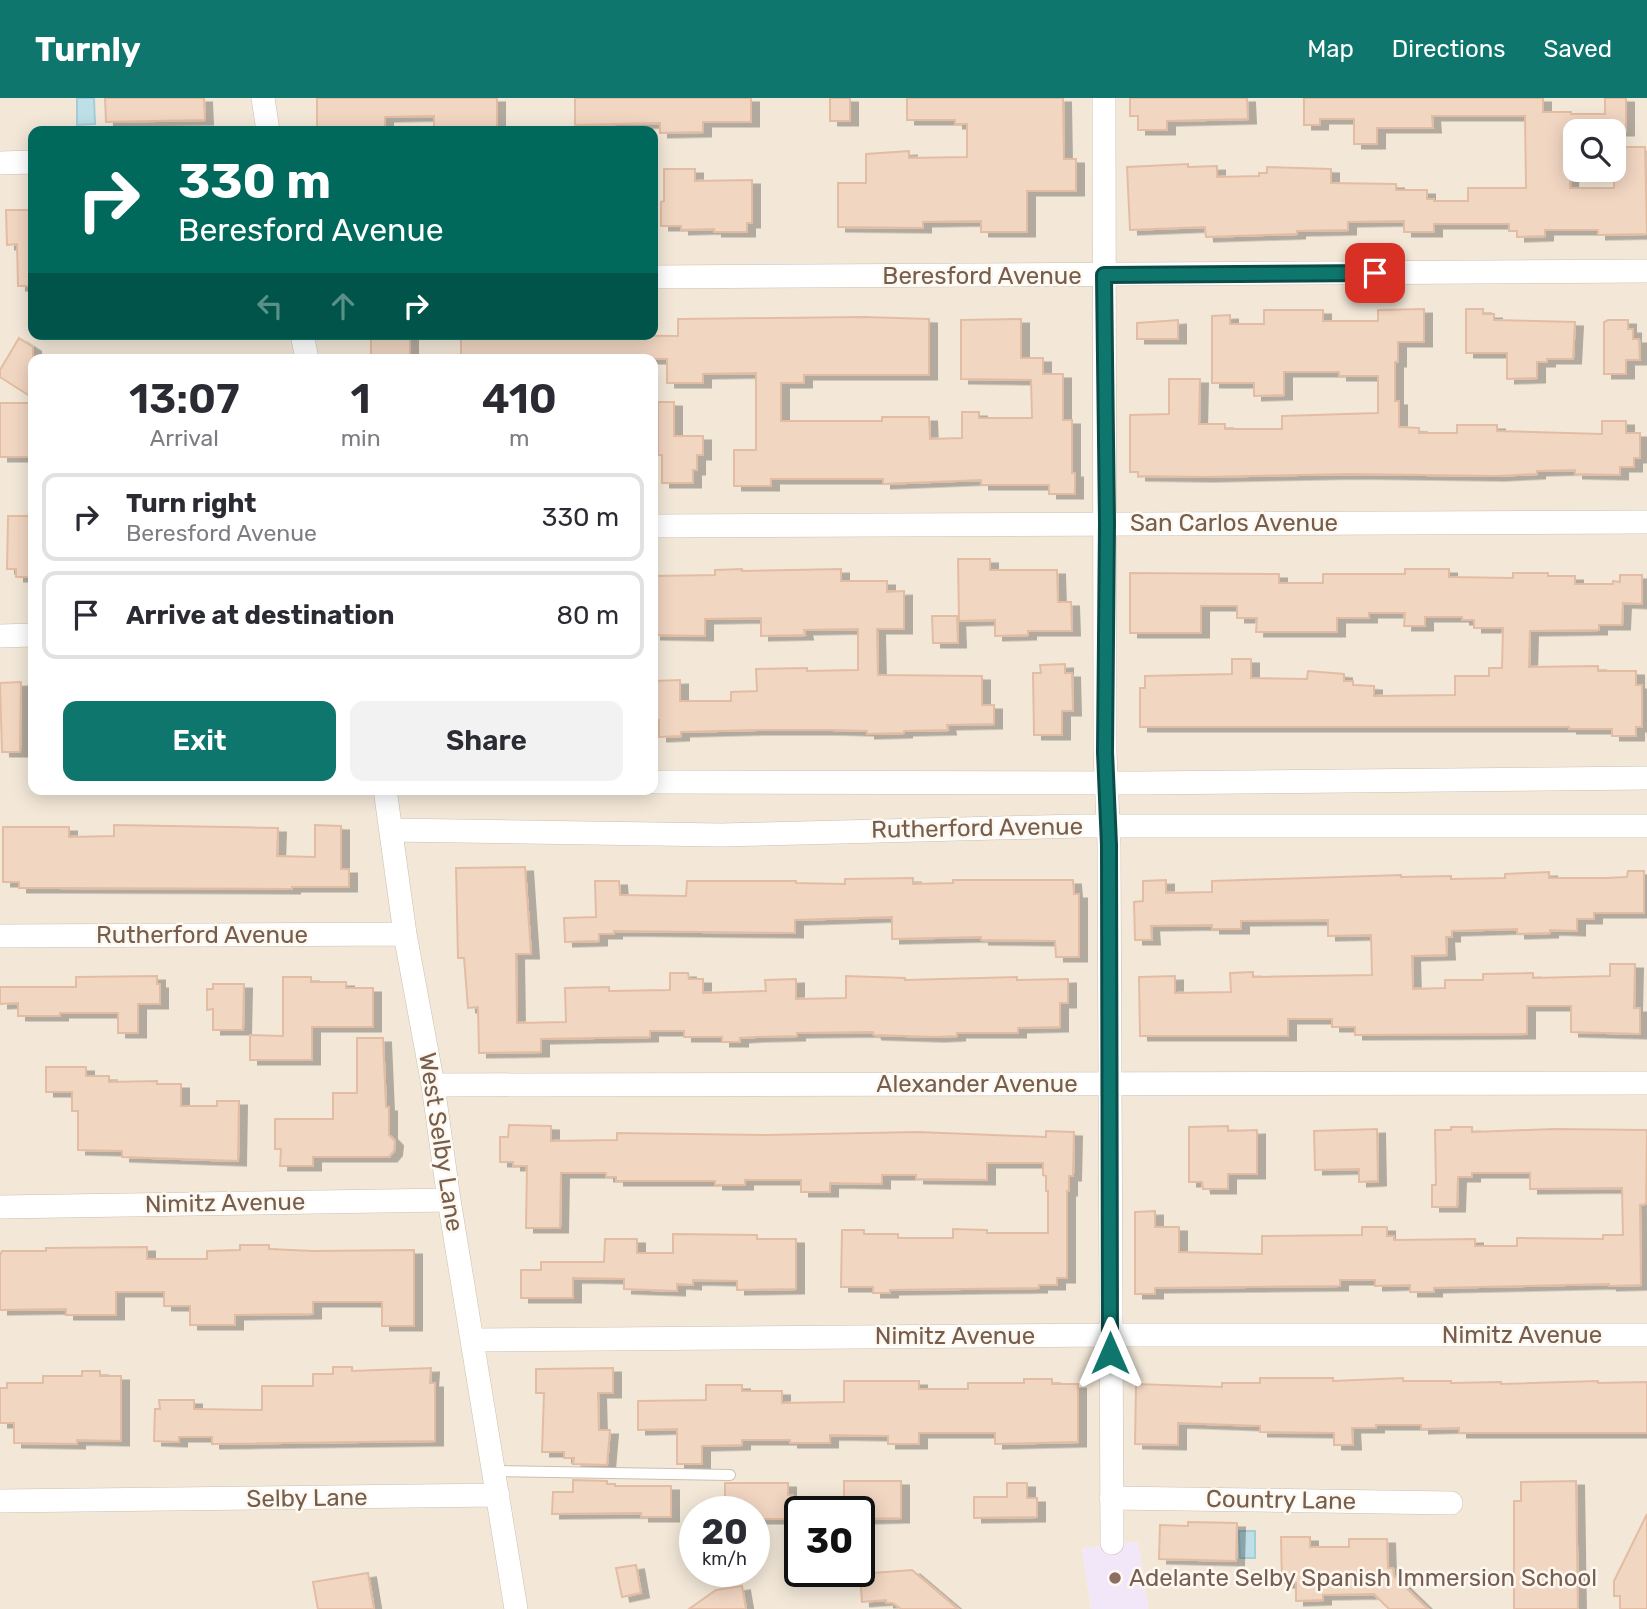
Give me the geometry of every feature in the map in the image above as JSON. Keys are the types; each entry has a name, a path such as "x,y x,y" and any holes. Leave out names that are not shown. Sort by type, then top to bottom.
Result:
{"street":[{"path":"264,98 267,126"},
{"path":"1104,98 1112,1543"},
{"path":"0,163 28,162"},
{"name":"Beresford Avenue","path":"658,277 1647,271"},
{"name":"San Carlos Avenue","path":"658,526 1647,522"},
{"path":"0,636 28,635"},
{"name":"Rutherford Avenue","path":"658,782 1647,778"},
{"name":"West Selby Lane","path":"386,795 405,934 433,1085 449,1200 498,1495"},
{"name":"Rutherford Avenue","path":"391,830 721,835 1108,825 1647,826"},
{"name":"Rutherford Avenue","path":"0,936 405,934"},
{"name":"Alexander Avenue","path":"433,1085 1647,1083"},
{"name":"Nimitz Avenue","path":"0,1207 449,1200"},
{"name":"Nimitz Avenue","path":"472,1340 1110,1335 1647,1335"},
{"path":"498,1495 516,1609"},
{"name":"Selby Lane","path":"0,1501 498,1495"},
{"name":"Country Lane","path":"1111,1498 1451,1503"}],"lane":[{"path":"494,1472 730,1475"}],"shaded area":[{"path":"0,98 1647,98 1647,1609 1148,1609 1138,1542 1082,1548 1091,1609 0,1609"},
{"name":"Adelante Selby Spanish Immersion School","path":"1138,1542 1148,1609 1091,1609 1082,1548"}],"water":[{"path":"77,98 94,98 95,124 77,125"},
{"path":"1239,1531 1255,1531 1255,1558 1240,1558"}],"building":[{"path":"105,98 204,98 205,120 106,122"},
{"path":"317,98 497,98 497,126 434,126 434,116 385,117 385,126 317,126"},
{"path":"575,98 751,98 751,122 703,122 703,132 660,133 660,123 575,125"},
{"path":"830,98 850,98 850,121 830,121"},
{"path":"907,98 1063,98 1064,159 1076,159 1076,191 1027,191 1027,232 981,232 981,221 923,222 923,228 838,227 838,183 866,183 866,154 909,151 909,158 967,157 967,124 955,124 955,120 907,120"},
{"path":"1130,98 1247,98 1248,119 1167,121 1167,130 1138,130 1138,116 1130,116"},
{"path":"1304,98 1543,98 1543,112 1605,114 1605,98 1626,98 1626,119 1563,119 1563,182 1570,182 1570,188 1614,188 1614,182 1626,182 1626,147 1645,147 1647,234 1598,235 1598,230 1545,230 1545,236 1517,237 1517,231 1509,231 1509,224 1434,224 1434,232 1404,232 1404,221 1348,222 1348,230 1206,237 1205,227 1130,230 1127,167 1188,164 1188,167 1217,166 1217,177 1259,176 1259,173 1267,173 1267,167 1331,169 1331,183 1396,184 1396,190 1427,190 1427,199 1434,201 1468,201 1468,188 1526,188 1525,116 1432,116 1433,128 1377,128 1377,144 1354,144 1354,119 1320,119 1320,125 1304,125"},
{"path":"664,169 695,169 695,181 752,180 752,223 747,223 747,232 681,230 681,226 661,226"},
{"path":"6,210 28,210 28,286 18,286 17,244 7,245"},
{"path":"1424,309 1424,342 1398,342 1395,401 1399,401 1399,427 1419,428 1419,433 1457,433 1457,425 1497,425 1497,431 1602,434 1602,421 1626,421 1626,433 1640,433 1640,458 1634,458 1634,467 1620,467 1620,475 1575,474 1575,470 1497,476 1350,474 1205,477 1138,476 1138,472 1130,472 1130,415 1169,414 1169,379 1200,379 1199,424 1225,424 1225,429 1282,429 1282,416 1378,413 1378,376 1339,376 1339,372 1284,372 1284,395 1254,396 1254,383 1212,383 1212,316 1230,315 1230,324 1264,324 1264,310 1323,310 1323,321 1378,321 1378,310"},
{"path":"1466,309 1483,309 1483,314 1494,314 1494,320 1575,322 1573,359 1547,359 1547,362 1537,362 1537,378 1507,379 1507,353 1466,353"},
{"path":"678,319 929,319 929,375 804,375 804,383 781,383 781,421 882,421 882,417 929,417 930,439 962,438 962,412 979,412 979,418 1032,418 1031,380 961,379 961,320 1021,319 1021,358 1043,358 1043,374 1063,374 1063,420 1072,420 1072,473 1075,473 1075,494 1049,494 1049,485 981,485 981,480 883,484 883,479 771,479 771,486 734,486 734,450 756,450 756,373 703,374 703,383 667,383 667,359 658,359 658,354 461,354 461,340 658,340 658,336 678,336"},
{"path":"1178,320 1178,339 1137,339 1137,323"},
{"path":"1628,320 1628,329 1633,329 1633,339 1639,339 1640,360 1626,360 1626,374 1604,374 1604,322"},
{"path":"19,338 33,347 33,354 28,354 28,395 0,377 0,370"},
{"path":"371,340 410,340 410,354 371,354"},
{"path":"658,402 674,402 674,436 703,436 703,455 697,455 697,470 693,470 693,483 662,483 662,455 658,455"},
{"path":"0,403 28,403 28,457 0,457"},
{"path":"8,516 28,516 28,577 16,577 16,569 7,569"},
{"path":"958,559 990,559 990,570 1057,570 1058,602 1071,602 1072,631 1028,631 1028,635 995,636 995,620 959,621"},
{"path":"841,569 841,581 887,581 887,592 904,591 904,629 877,629 878,675 982,676 982,705 994,705 994,724 947,725 948,730 904,733 757,730 681,732 681,736 659,737 658,681 680,680 680,701 731,701 731,692 757,691 756,669 858,670 858,629 804,630 805,635 761,636 761,618 705,619 705,636 658,635 658,576 715,575 715,570"},
{"path":"1405,569 1449,569 1449,577 1513,578 1513,573 1548,573 1548,576 1575,576 1575,584 1613,584 1613,581 1620,582 1620,575 1642,575 1642,604 1623,603 1622,625 1599,625 1599,630 1530,631 1529,667 1598,666 1598,671 1636,671 1636,685 1642,685 1642,727 1636,727 1636,736 1612,736 1612,729 1569,727 1140,727 1140,688 1145,688 1145,676 1232,674 1232,659 1251,659 1251,678 1307,679 1308,671 1344,674 1344,681 1353,681 1353,685 1374,686 1374,696 1455,695 1455,676 1489,676 1489,668 1502,668 1503,628 1474,628 1474,620 1462,620 1462,617 1425,617 1425,626 1404,626 1405,613 1369,613 1369,618 1337,618 1337,632 1256,632 1257,618 1237,618 1237,606 1201,606 1201,633 1130,633 1130,573 1279,574 1279,583 1323,583 1323,574 1405,574"},
{"path":"932,616 957,616 958,643 933,643"},
{"path":"1065,664 1065,673 1072,673 1073,711 1062,711 1062,735 1034,735 1033,673 1041,673 1040,665"},
{"path":"21,682 20,752 2,752 0,683"},
{"path":"114,825 278,828 277,856 315,857 315,825 341,826 341,869 349,869 349,887 19,888 19,882 3,882 3,827 69,827 69,837 114,836"},
{"path":"525,867 531,954 516,954 517,1023 566,1022 565,988 609,987 609,991 670,990 670,973 688,973 689,979 703,979 703,993 766,991 765,980 796,979 796,999 846,998 846,976 905,980 1017,977 1017,980 1068,979 1068,1003 1060,1003 1060,1027 1018,1028 1018,1033 957,1033 957,1036 936,1037 874,1035 873,1032 797,1033 797,1036 740,1038 740,1042 722,1042 722,1037 684,1037 684,1031 650,1031 650,1037 541,1039 541,1052 479,1053 478,1007 468,1008 464,958 458,958 456,868"},
{"path":"1628,871 1644,871 1644,913 1594,913 1594,919 1577,919 1577,931 1550,930 1550,933 1517,934 1517,929 1452,931 1452,937 1446,937 1447,955 1412,956 1413,989 1445,988 1445,980 1483,980 1483,974 1533,973 1533,978 1610,976 1610,964 1635,964 1634,1008 1640,1008 1640,1034 1571,1032 1571,1006 1527,1006 1527,1034 1355,1035 1355,1027 1332,1027 1332,1019 1288,1019 1288,1036 1140,1036 1139,977 1175,976 1175,993 1231,992 1230,973 1253,972 1253,977 1372,975 1371,935 1328,936 1328,920 1241,921 1241,929 1212,929 1212,925 1151,926 1152,940 1135,940 1134,902 1143,901 1143,881 1166,880 1166,893 1212,892 1212,881 1401,875 1451,876 1451,879 1505,878 1505,874 1549,872 1549,878 1606,878 1627,877"},
{"path":"913,878 913,884 953,883 953,880 1073,880 1074,894 1079,894 1079,957 1056,957 1055,941 981,940 981,937 892,939 892,917 795,920 795,933 614,931 614,934 599,934 599,941 565,942 564,918 596,917 595,881 619,881 620,895 686,896 687,881 845,884 845,879"},
{"path":"157,976 157,984 160,984 160,1004 138,1004 138,1033 118,1033 118,1013 18,1016 18,1003 0,1004 0,987 76,987 76,977"},
{"path":"283,977 311,977 311,982 346,982 346,988 373,988 373,1027 312,1027 312,1060 250,1060 250,1035 283,1036"},
{"path":"213,984 244,984 243,1030 213,1030 213,1009 207,1010 207,989 213,989"},
{"path":"357,1038 383,1038 386,1107 389,1107 389,1135 395,1141 394,1151 389,1157 313,1157 313,1166 280,1166 281,1149 275,1149 275,1119 333,1119 333,1093 357,1093"},
{"path":"46,1067 86,1067 86,1076 109,1076 109,1082 157,1081 157,1084 181,1084 181,1106 217,1106 217,1101 239,1101 238,1161 122,1157 122,1151 78,1150 78,1111 72,1111 72,1092 46,1092"},
{"path":"509,1125 551,1126 551,1141 617,1140 617,1133 766,1135 918,1132 1046,1137 1046,1131 1074,1132 1073,1176 1069,1176 1067,1191 1067,1278 1057,1278 1057,1285 1039,1285 1039,1288 890,1290 890,1293 873,1293 873,1287 841,1287 842,1230 864,1230 864,1234 898,1234 898,1238 953,1238 953,1229 987,1230 987,1233 1048,1233 1048,1191 1046,1176 1043,1175 1043,1163 987,1163 987,1180 916,1179 916,1175 882,1175 882,1184 830,1183 830,1192 801,1192 801,1180 745,1180 745,1185 715,1185 715,1181 616,1181 616,1177 606,1177 606,1173 561,1173 560,1228 526,1228 527,1166 500,1162 500,1137 508,1137"},
{"path":"1228,1126 1228,1131 1257,1130 1257,1174 1228,1174 1228,1189 1203,1189 1202,1182 1189,1182 1189,1127"},
{"path":"1451,1127 1472,1127 1472,1132 1647,1130 1646,1204 1640,1205 1641,1285 1434,1288 1434,1292 1410,1292 1410,1285 1375,1286 1375,1280 1340,1280 1340,1286 1155,1288 1155,1294 1135,1294 1135,1212 1155,1211 1155,1227 1179,1227 1179,1252 1262,1254 1262,1236 1362,1235 1362,1227 1387,1227 1387,1236 1394,1236 1394,1240 1475,1239 1475,1246 1517,1246 1517,1238 1603,1239 1603,1235 1623,1235 1622,1188 1530,1189 1530,1173 1472,1173 1472,1177 1458,1177 1457,1207 1432,1207 1432,1185 1436,1185 1435,1130 1451,1130"},
{"path":"1377,1129 1378,1181 1359,1182 1359,1169 1315,1170 1314,1131"},
{"path":"673,1234 757,1235 757,1239 796,1239 796,1289 737,1290 737,1281 693,1280 693,1285 677,1284 677,1291 624,1289 624,1279 573,1278 573,1298 521,1298 521,1270 541,1270 541,1262 604,1262 605,1239 637,1239 637,1253 673,1253"},
{"path":"240,1245 269,1245 269,1249 313,1251 414,1250 414,1326 382,1326 382,1302 313,1302 313,1314 235,1315 235,1325 190,1325 190,1306 164,1306 164,1292 116,1292 116,1315 66,1315 66,1309 0,1310 2,1251 147,1247 147,1259 207,1259 207,1251 240,1250"},
{"path":"333,1367 352,1367 352,1371 431,1368 430,1383 435,1383 435,1441 212,1444 212,1437 179,1437 179,1442 154,1441 155,1409 160,1409 159,1400 194,1400 194,1409 262,1410 262,1386 313,1386 313,1374 333,1374"},
{"path":"613,1368 613,1393 598,1393 599,1430 610,1430 607,1465 573,1464 574,1458 564,1458 564,1452 542,1452 544,1393 536,1393 536,1369"},
{"path":"82,1371 100,1371 100,1376 121,1376 121,1441 77,1440 77,1444 14,1443 14,1423 0,1423 0,1388 7,1388 7,1383 43,1383 43,1376 82,1376"},
{"path":"1260,1378 1333,1378 1333,1381 1403,1378 1403,1381 1501,1384 1647,1382 1647,1433 1459,1433 1459,1428 1421,1429 1421,1425 1376,1425 1376,1428 1352,1428 1353,1445 1334,1445 1334,1433 1260,1432 1260,1426 1178,1423 1178,1445 1135,1444 1136,1384 1222,1387 1222,1383 1260,1383"},
{"path":"1024,1379 1052,1379 1052,1384 1078,1384 1078,1442 995,1444 995,1433 919,1433 919,1444 888,1444 888,1436 830,1435 830,1443 742,1440 742,1445 702,1446 702,1464 677,1464 677,1429 638,1430 638,1401 706,1400 706,1385 742,1385 742,1391 782,1391 782,1403 844,1402 844,1381 919,1381 919,1389 968,1389 968,1383 1024,1383"},
{"path":"573,1480 607,1481 607,1484 615,1486 671,1486 671,1517 641,1517 641,1513 552,1514 553,1492 573,1492"},
{"path":"844,1481 901,1481 901,1518 875,1519 875,1496 844,1496"},
{"path":"1576,1481 1578,1609 1514,1609 1514,1501 1521,1501 1521,1482"},
{"path":"725,1483 788,1483 788,1495 793,1495 784,1496 784,1519 770,1519 770,1496 725,1496"},
{"path":"1007,1483 1027,1483 1027,1498 1037,1498 1037,1517 974,1518 974,1497 1007,1497"},
{"path":"1647,1514 1647,1609 1620,1609 1620,1596 1614,1596 1614,1581"},
{"path":"1188,1522 1237,1523 1236,1561 1159,1559 1160,1525 1188,1526"},
{"path":"1281,1537 1310,1537 1310,1547 1349,1547 1349,1539 1387,1539 1388,1568 1393,1568 1394,1576 1428,1609 1389,1609 1374,1594 1323,1595 1323,1600 1296,1601 1296,1583 1282,1583"},
{"path":"636,1565 641,1593 622,1597 616,1568"},
{"path":"912,1570 958,1609 901,1609 893,1603 886,1603 886,1600 862,1602 861,1587 875,1587 875,1573"},
{"path":"368,1573 374,1609 318,1609 313,1582"},
{"path":"742,1587 746,1609 689,1609 716,1590"}],"place":[{"name":"Adelante Selby Spanish Immersion School","path":"1115,1578"}],"route":[{"path":"1110,1353 1104,275 1375,273"}]}
